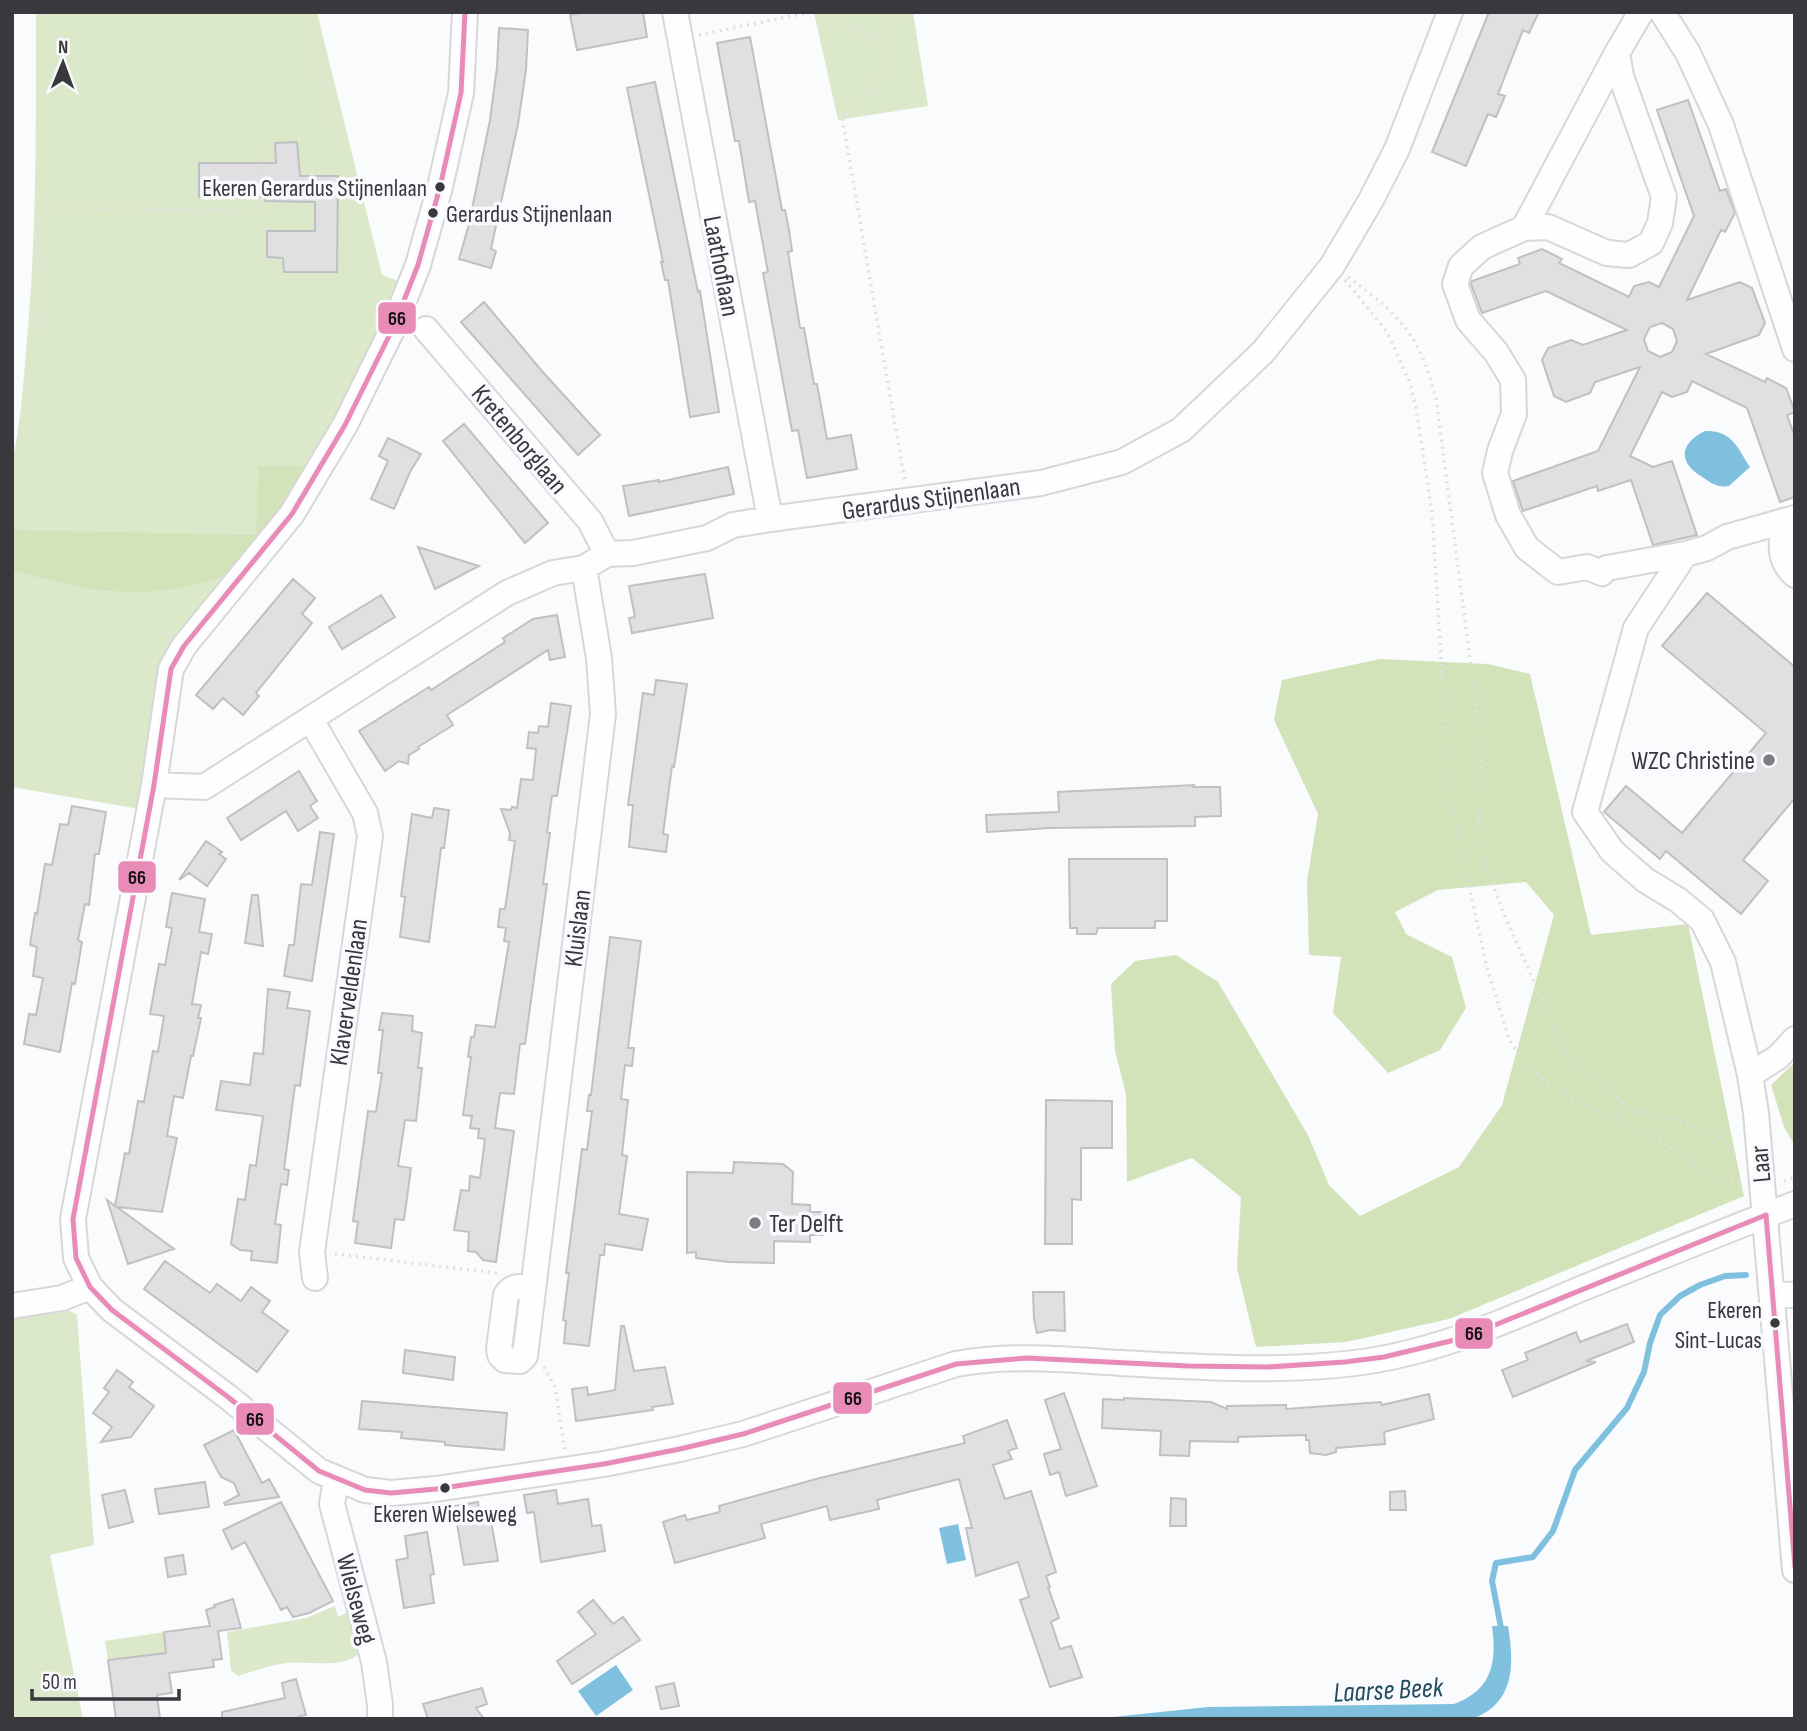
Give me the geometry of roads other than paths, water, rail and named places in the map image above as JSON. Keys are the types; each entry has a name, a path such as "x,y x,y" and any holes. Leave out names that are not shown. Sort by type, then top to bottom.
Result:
{"street":[{"name":"Laar","path":"465,12 461,93 440,187 405,300 345,425 292,514 184,646 171,669 154,785 74,1219 76,1258 90,1287 112,1310 228,1397 319,1471 365,1490 391,1493 568,1469 680,1449 743,1434 956,1364 988,1358 1026,1357 1235,1368 1306,1367 1362,1362 1419,1351 1463,1338 1795,1204"},
{"name":"Laathoflaan","path":"675,12 770,519"},
{"name":"Gerardus Stijnenlaan","path":"154,785 204,787 507,593 553,573 584,568 607,554 633,553 707,538 733,525 1041,483 1122,463 1181,430 1263,352 1335,268 1397,149 1450,12"},
{"path":"1524,228 1641,12"},
{"path":"1662,12 1688,53 1721,125 1795,349"},
{"path":"1617,53 1621,76 1664,197 1660,223 1651,243 1629,255 1608,253 1548,227 1524,228 1482,247 1461,266 1455,284 1468,320 1496,352 1513,380 1514,414 1495,473 1508,515 1527,548 1558,572 1587,567 1602,573 1606,568 1707,548 1727,537 1789,520 1782,551 1784,565 1795,575"},
{"name":"Kretenborglaan","path":"426,329 590,521 607,554"},
{"name":"Laar","path":"1685,554 1636,628 1585,812 1612,851 1645,880 1678,900 1702,920 1723,962 1750,1075 1756,1113 1760,1187 1766,1215"},
{"name":"Kluislaan","path":"526,1350 520,1361 505,1360 500,1355 506,1295 510,1289 533,1283 603,714 599,658 584,568"},
{"name":"Klaverveldenlaan","path":"310,720 365,813 370,836 312,1252 315,1278"},
{"path":"1750,1075 1778,1057 1795,1040"},
{"path":"1766,1215 1784,1295 1795,1570"},
{"path":"12,1306 62,1298 90,1287"},
{"name":"Wielseweg","path":"337,1479 332,1504 374,1662 380,1719"}],"water":[{"path":"1705,431 1722,433 1733,441 1750,467 1729,486 1718,486 1708,481 1694,471 1686,459 1686,447"},
{"path":"958,1524 966,1560 947,1564 939,1528"},
{"path":"1492,1626 1508,1626 1511,1654 1509,1680 1497,1703 1472,1719 1094,1719 1208,1707 1454,1704 1477,1691 1489,1674 1494,1652"},
{"path":"616,1665 633,1690 596,1716 578,1691"}],"waterway":[{"name":"Laarse Beek","path":"1502,1633 1492,1581 1496,1563 1533,1557 1553,1531 1575,1470 1627,1408 1644,1372 1660,1315 1680,1296 1700,1285 1725,1276 1746,1275"}],"place":[{"name":"Ekeren Gerardus Stijnenlaan","path":"440,187"},
{"name":"Gerardus Stijnenlaan","path":"433,213"},
{"name":"WZC Christine","path":"1769,760"},
{"name":"Ter Delft","path":"755,1223"},
{"name":"Ekeren Sint-Lucas","path":"1775,1323"},
{"name":"Ekeren Wielseweg","path":"445,1488"}]}
